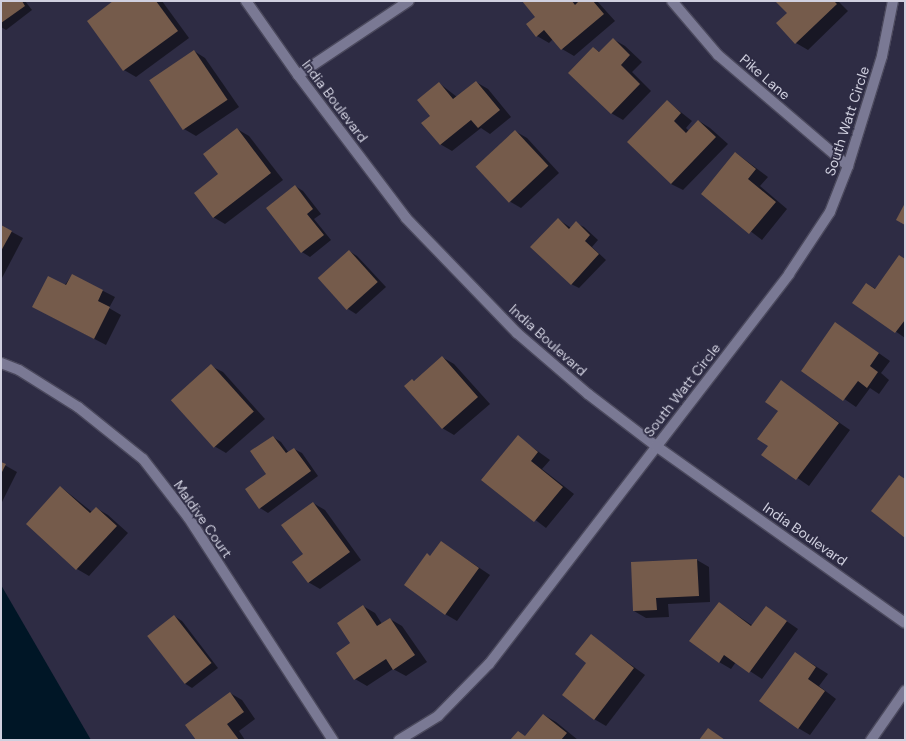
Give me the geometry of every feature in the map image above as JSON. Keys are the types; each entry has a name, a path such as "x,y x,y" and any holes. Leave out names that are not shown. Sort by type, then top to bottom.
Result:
{"street":[{"name":"India Boulevard","path":"246,1 298,75 406,218 517,334 588,394 656,446 905,623"},
{"path":"298,75 409,1"},
{"name":"Pike Lane","path":"672,1 718,55 848,166"},
{"name":"South Watt Circle","path":"399,740 438,716 489,664 789,274 830,212 848,166 882,56 893,1"},
{"name":"Maldive Court","path":"1,364 19,370 78,407 143,459 188,517 333,740"},
{"path":"871,740 905,691"}],"water":[{"path":"1,585 91,740 1,740"}],"building":[{"path":"1,1 22,1 25,6 1,23"},
{"path":"113,1 156,1 178,31 123,71 87,21"},
{"path":"522,1 572,1 575,5 579,1 593,1 604,14 561,50 544,30 536,37 526,24 535,17"},
{"path":"775,1 834,1 837,4 795,44 776,23 787,13"},
{"path":"613,38 630,55 621,65 640,84 611,114 568,73 593,47 599,52"},
{"path":"194,50 228,100 183,130 149,80"},
{"path":"476,81 500,110 478,128 471,120 440,145 421,123 430,116 417,100 439,82 453,99"},
{"path":"667,100 681,113 674,121 686,133 698,120 716,137 671,184 627,142"},
{"path":"237,128 271,173 213,218 194,193 218,174 203,154"},
{"path":"515,130 548,166 509,203 476,167"},
{"path":"735,152 756,169 748,179 776,202 749,234 701,194"},
{"path":"295,185 313,209 307,214 324,235 301,253 266,208"},
{"path":"905,203 905,225 896,220"},
{"path":"558,218 569,229 576,221 590,235 585,241 599,254 571,285 530,247"},
{"path":"1,225 12,231 1,251"},
{"path":"349,250 378,282 347,310 318,278"},
{"path":"899,255 905,259 905,320 895,333 852,303 866,283 875,289"},
{"path":"72,274 103,290 98,301 110,307 94,339 32,307 48,276 66,285"},
{"path":"835,322 879,353 870,366 878,372 867,388 858,381 843,401 801,371"},
{"path":"442,356 478,397 442,429 404,386 412,379 414,381"},
{"path":"211,364 254,412 214,448 171,400"},
{"path":"781,380 839,423 796,480 761,455 768,446 757,439 778,411 765,402"},
{"path":"518,435 538,452 531,461 563,487 534,522 481,480"},
{"path":"273,436 286,453 294,448 311,471 259,509 245,489 266,474 250,451"},
{"path":"1,462 6,464 1,474"},
{"path":"899,475 905,479 905,538 871,511"},
{"path":"60,486 90,513 96,507 117,526 76,570 26,524"},
{"path":"313,502 350,552 308,583 292,562 303,554 281,525"},
{"path":"441,541 479,568 445,615 404,585 427,553 430,556"},
{"path":"697,559 699,596 656,598 657,610 633,611 631,562"},
{"path":"719,602 751,626 766,606 787,621 749,673 724,655 719,663 689,641"},
{"path":"363,605 377,626 390,618 415,655 393,670 386,659 354,680 336,653 350,643 337,623"},
{"path":"174,615 212,663 185,684 147,636"},
{"path":"591,634 634,668 594,720 562,695 586,663 575,654"},
{"path":"795,652 816,667 808,679 825,691 798,729 759,701"},
{"path":"230,692 244,712 227,724 239,740 196,740 185,725"},
{"path":"543,714 567,733 561,740 510,740 518,731 525,736"},
{"path":"708,728 725,740 699,740"}]}
